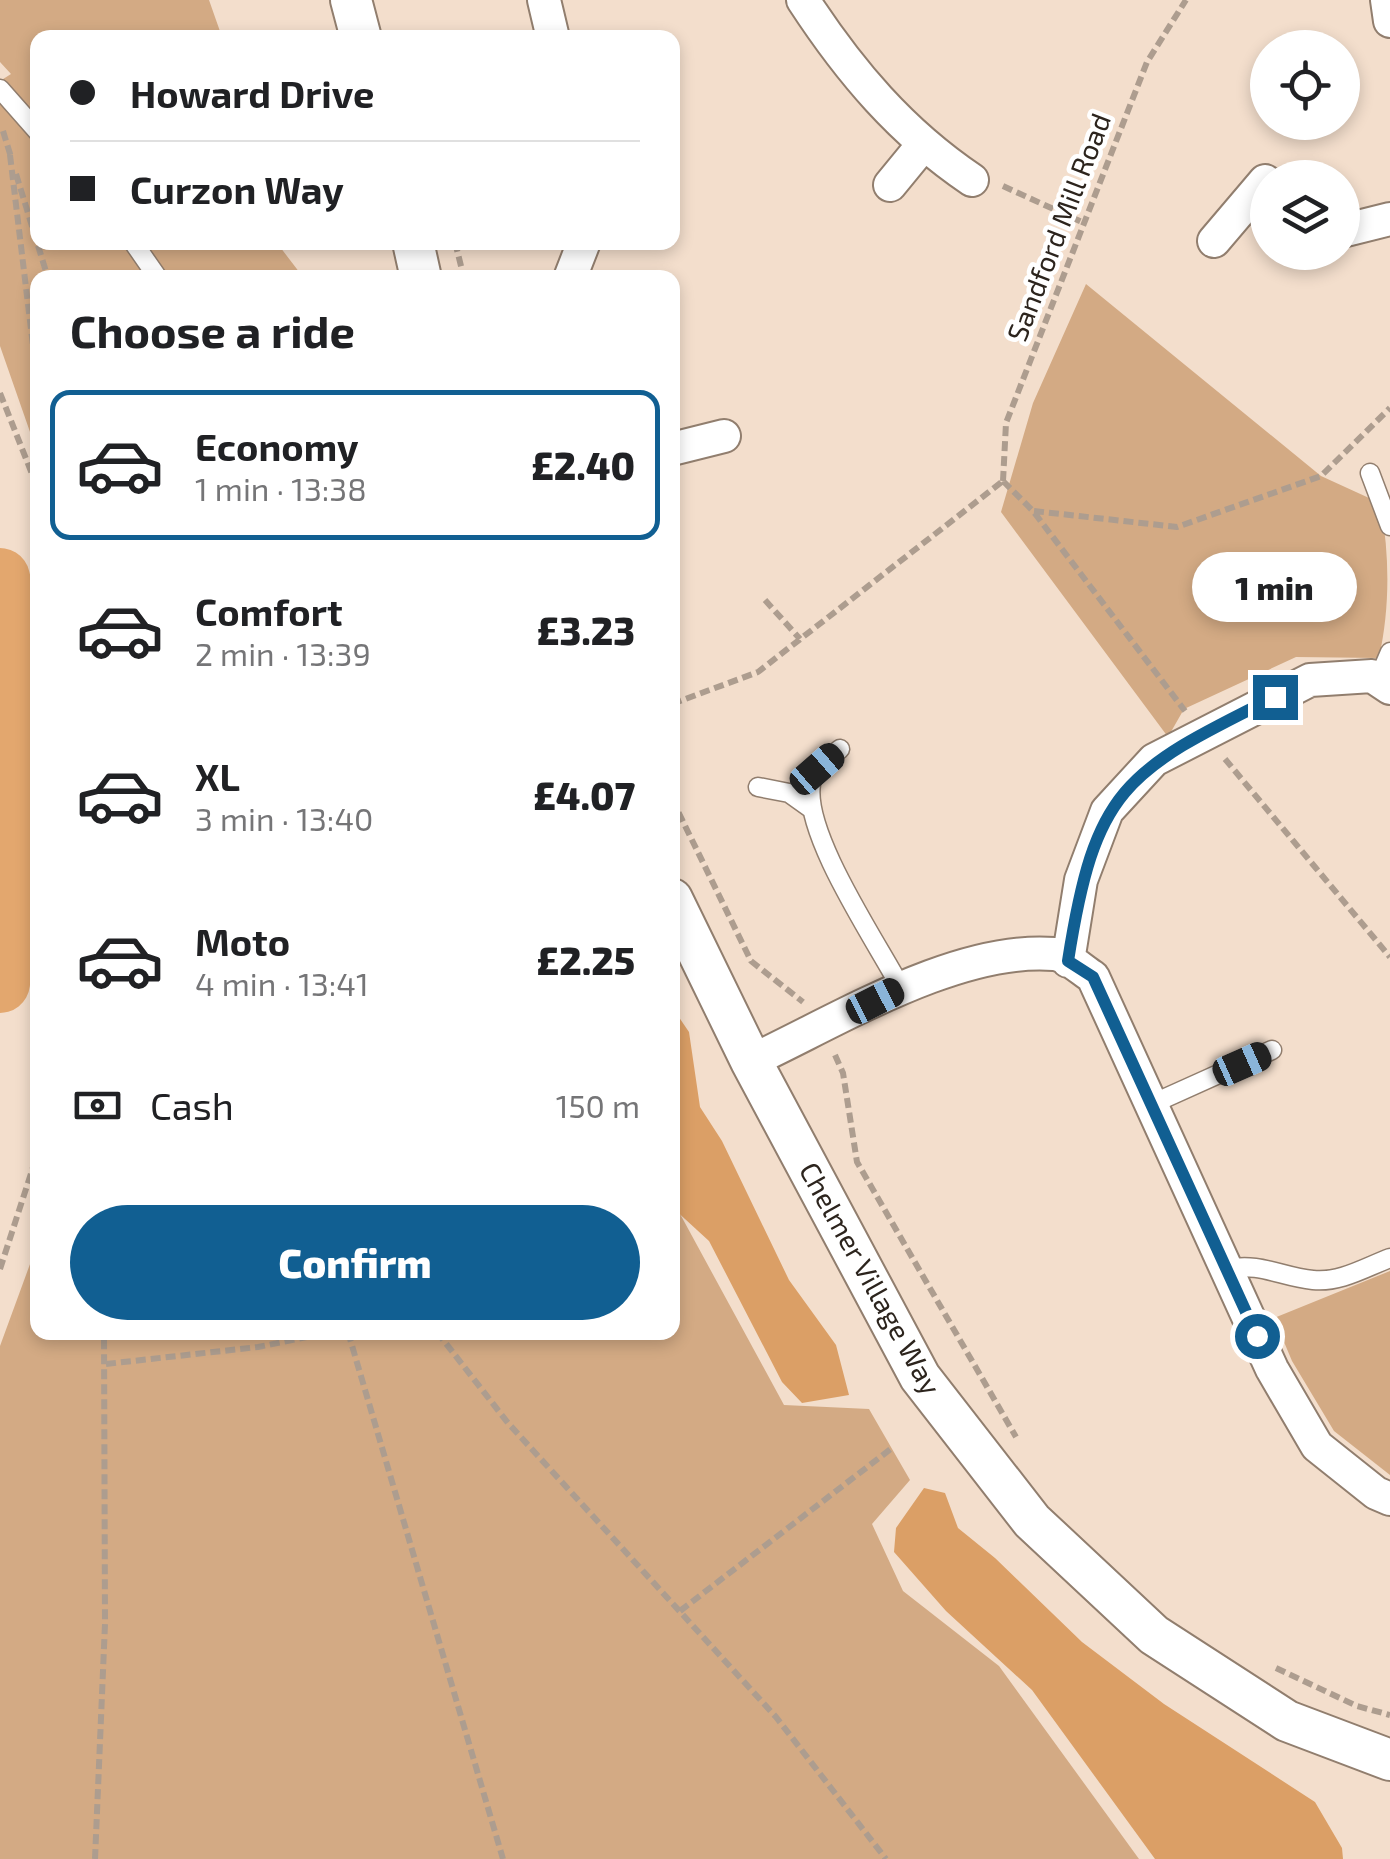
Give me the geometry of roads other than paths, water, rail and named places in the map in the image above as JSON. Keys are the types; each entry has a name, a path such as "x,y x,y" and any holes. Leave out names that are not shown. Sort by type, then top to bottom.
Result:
{"street":[{"path":"351,0 359,30"},
{"path":"544,0 551,30"},
{"path":"803,0 844,64 922,146 972,180"},
{"path":"1387,0 1390,20"},
{"path":"890,185 922,146"},
{"path":"1214,241 1250,199"},
{"path":"1360,226 1390,219"},
{"path":"680,447 724,436"},
{"path":"1068,961 1081,880 1107,811 1154,760 1310,680 1386,673"},
{"name":"Chelmer Village Way","path":"680,915 751,1061 920,1378 1032,1521 1154,1635 1287,1721 1390,1760"},
{"path":"751,1061 919,978 990,961 1057,954 1093,977 1272,1368 1317,1446 1376,1493 1390,1498"}],"lane":[{"path":"0,89 30,123"},
{"path":"1370,473 1390,526"},
{"path":"840,749 817,769 810,781 814,828 901,988"},
{"path":"758,787 789,794 810,808"},
{"path":"1152,1104 1272,1050"},
{"path":"1226,1269 1250,1264 1311,1280 1336,1279 1390,1258"}],"waterway":[{"path":"0,578 27,693 23,784 0,983"}]}
